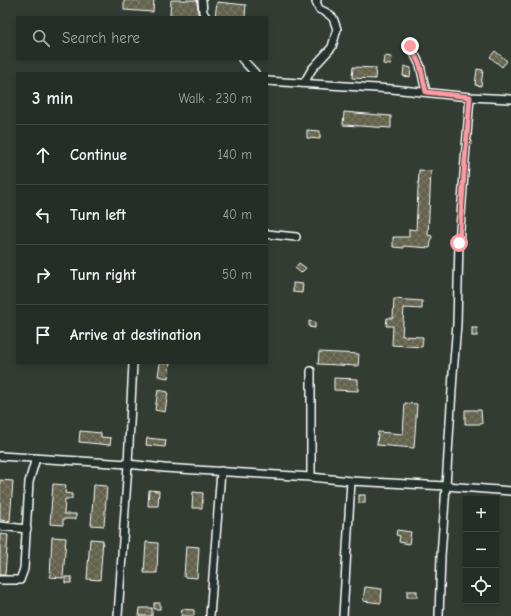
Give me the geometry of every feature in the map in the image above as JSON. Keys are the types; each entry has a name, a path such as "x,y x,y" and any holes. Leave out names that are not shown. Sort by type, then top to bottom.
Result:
{"street":[{"path":"202,0 203,12 205,16"},
{"path":"304,83 312,69 332,47 337,29 333,18 319,9 316,2 317,0"},
{"path":"410,46 420,65 426,92"},
{"path":"243,60 254,72"},
{"path":"268,81 384,88 470,97 511,99"},
{"path":"439,616 441,556 457,324 460,235 470,97"},
{"path":"268,234 296,237"},
{"path":"118,616 133,364"},
{"path":"311,371 311,477"},
{"path":"0,456 511,491"},
{"path":"0,580 20,580 24,569 29,482 36,458"},
{"path":"210,616 221,471"},
{"path":"343,616 351,481"},
{"path":"0,526 27,529"}],"building":[{"path":"124,0 154,0 153,12 124,10"},
{"path":"171,0 197,0 199,16 170,15"},
{"path":"217,2 246,5 245,16 215,16"},
{"path":"495,51 507,61 502,67 490,57"},
{"path":"384,56 392,57 391,65 383,64"},
{"path":"404,66 411,68 410,77 403,76"},
{"path":"353,67 376,68 375,79 352,78"},
{"path":"477,69 483,70 481,86 475,85"},
{"path":"344,112 391,116 391,128 343,125"},
{"path":"307,130 320,131 320,139 307,138"},
{"path":"419,170 431,171 428,235 432,236 430,248 404,246 404,248 393,247 393,237 409,237 409,229 416,230"},
{"path":"299,263 306,268 301,273 295,268"},
{"path":"293,283 303,284 302,293 293,292"},
{"path":"394,299 422,301 422,309 404,308 402,336 423,337 422,347 392,345 393,326 386,326 387,318 393,318"},
{"path":"309,321 315,322 315,328 309,327"},
{"path":"472,328 477,328 477,336 472,336"},
{"path":"319,352 359,354 358,366 318,364"},
{"path":"160,364 170,364 168,378 158,376"},
{"path":"334,378 358,379 358,391 334,390"},
{"path":"158,390 168,392 165,412 155,410"},
{"path":"405,403 417,404 414,448 377,445 378,432 403,434"},
{"path":"465,410 481,410 482,424 465,424"},
{"path":"80,431 101,433 101,437 111,438 110,445 79,442"},
{"path":"147,438 166,440 165,447 146,445"},
{"path":"0,480 13,481 10,521 0,520"},
{"path":"53,484 66,485 65,493 72,494 72,499 65,499 64,514 76,514 76,519 63,519 63,525 50,524"},
{"path":"94,485 107,486 104,526 91,525"},
{"path":"149,490 159,491 158,506 148,506"},
{"path":"193,492 203,493 202,508 192,508"},
{"path":"359,495 365,495 365,503 359,503"},
{"path":"397,530 411,532 409,544 399,542 400,536 396,535"},
{"path":"0,534 8,535 5,575 0,575"},
{"path":"52,537 66,538 63,578 50,577"},
{"path":"90,539 103,540 100,580 87,579"},
{"path":"146,542 158,543 157,573 144,573"},
{"path":"186,546 199,547 197,578 184,577"},
{"path":"65,577 72,577 71,583 65,583"},
{"path":"365,587 382,589 381,603 363,601"},
{"path":"407,591 417,591 417,597 407,597"},
{"path":"154,603 160,603 160,609 154,609"},
{"path":"140,608 152,608 152,616 139,616"},
{"path":"182,609 194,610 194,616 181,616"}],"route":[{"path":"410,46 420,65 426,92 470,97 459,243"}]}
